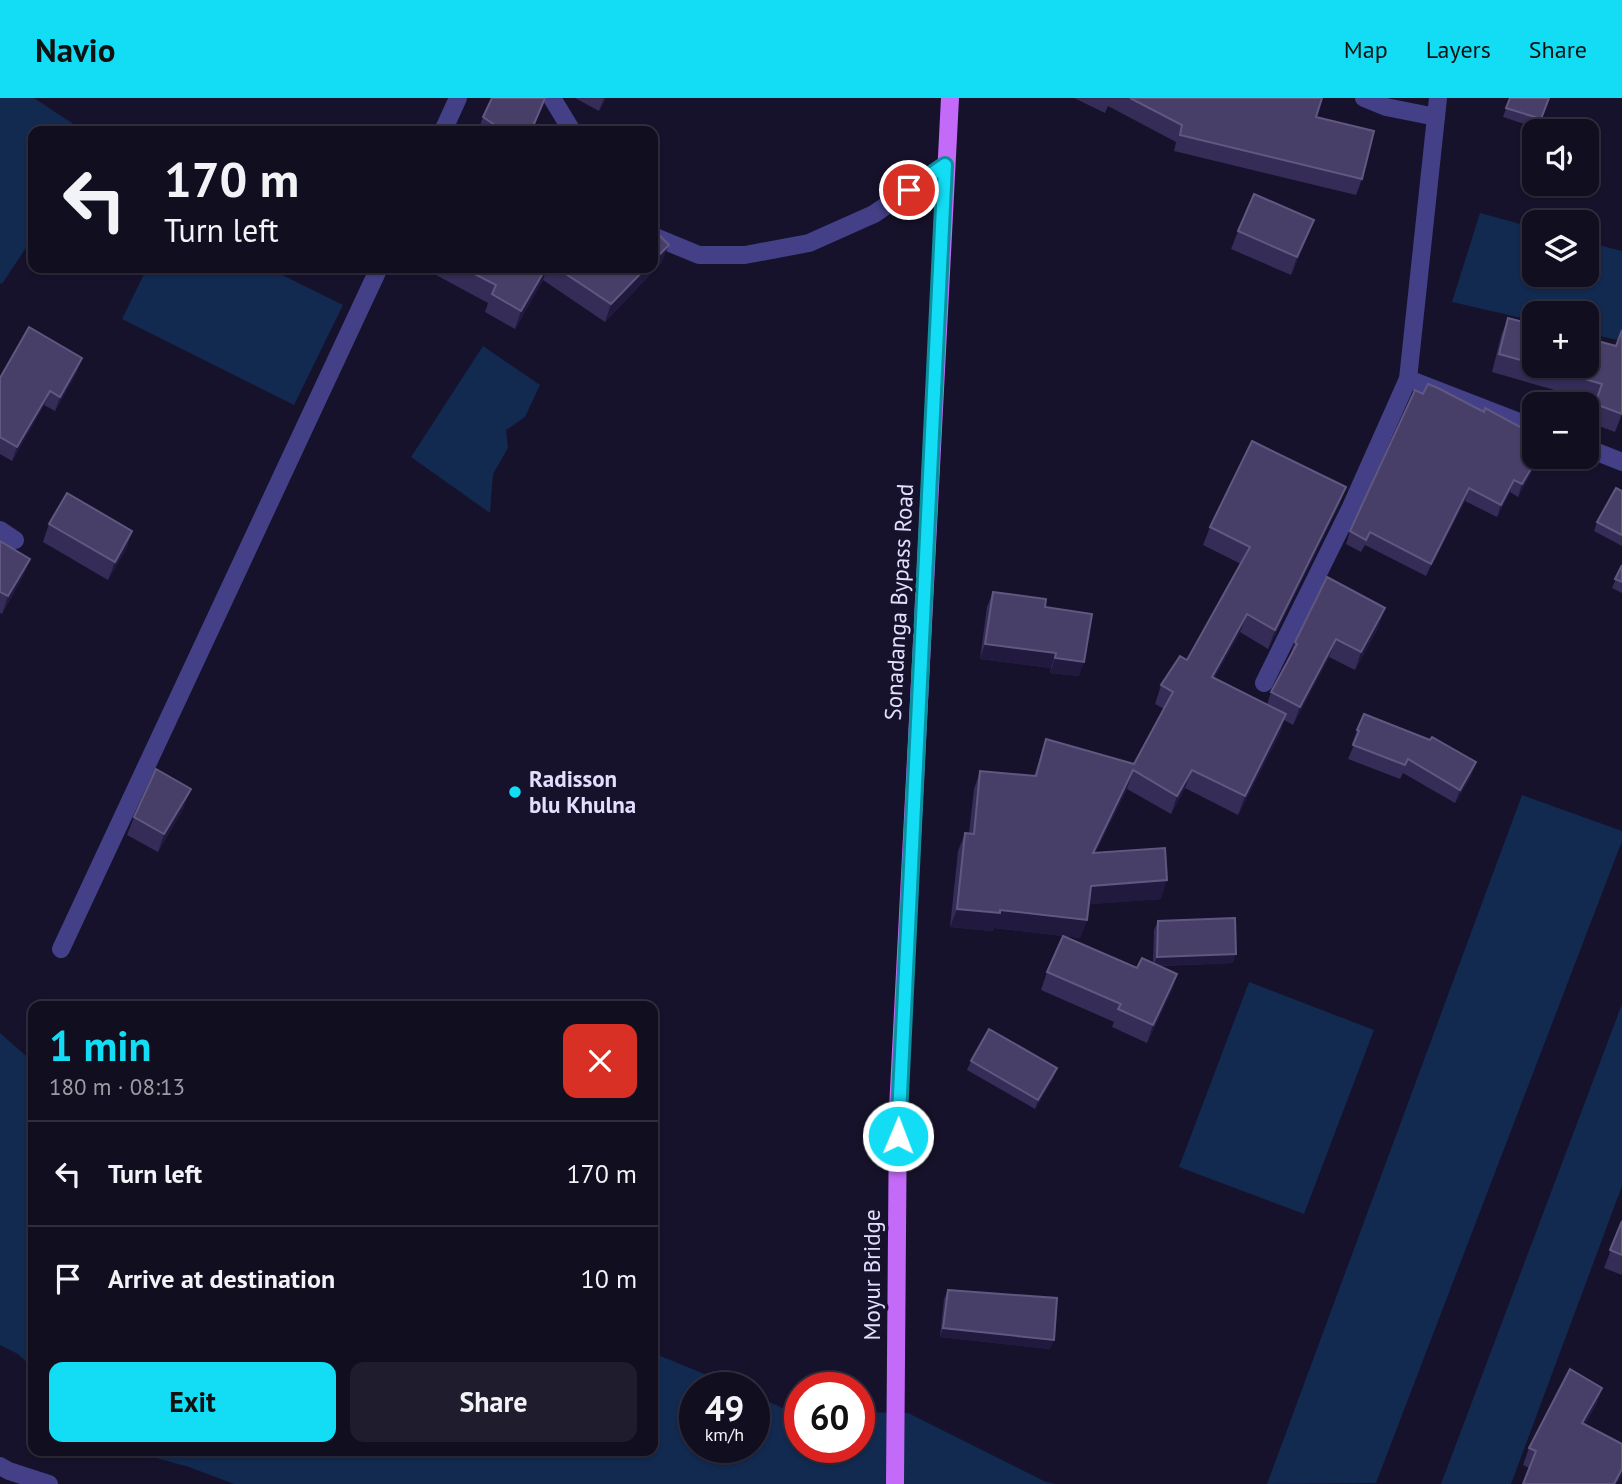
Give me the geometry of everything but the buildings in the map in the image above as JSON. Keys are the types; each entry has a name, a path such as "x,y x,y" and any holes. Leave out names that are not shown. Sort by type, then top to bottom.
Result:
{"main road":[{"name":"Sonadanga Bypass Road","path":"898,1109 950,98"},
{"name":"Moyur Bridge","path":"895,1484 898,1109"}],"street":[{"path":"445,126 458,98"},
{"path":"552,98 569,126"},
{"path":"1364,98 1387,107 1436,117"},
{"path":"1264,683 1351,507 1408,379 1438,98"},
{"path":"658,238 699,255 745,255 809,243 874,214 945,165"},
{"path":"61,949 377,273"},
{"path":"1408,379 1522,423"},
{"path":"1599,453 1622,462"},
{"path":"0,530 15,540"},
{"path":"0,1466 49,1484"}],"water":[{"path":"0,98 34,98 76,126 28,126 28,245 2,284"},
{"path":"1480,213 1522,224 1522,287 1599,287 1599,245 1622,251 1622,341 1599,336 1599,301 1522,301 1522,318 1452,302"},
{"path":"145,273 278,273 343,305 294,405 122,319"},
{"path":"483,346 540,385 525,417 506,430 508,448 493,474 490,513 411,457"},
{"path":"1522,795 1622,831 1622,841 1376,1483 1267,1484"},
{"path":"1249,982 1374,1030 1304,1214 1179,1167"},
{"path":"1622,1004 1622,1186 1511,1484 1441,1484"},
{"path":"0,1033 28,1058 28,1363 18,1354 0,1345"},
{"path":"658,1355 700,1372 679,1372 679,1463 770,1463 770,1402 784,1409 784,1463 875,1463 875,1412 908,1413 1046,1482 1056,1484 234,1484 149,1456 658,1456"}],"place":[{"name":"Radisson blu Khulna","path":"515,792"}],"route":[{"path":"898,1136 945,165 909,190"}]}
